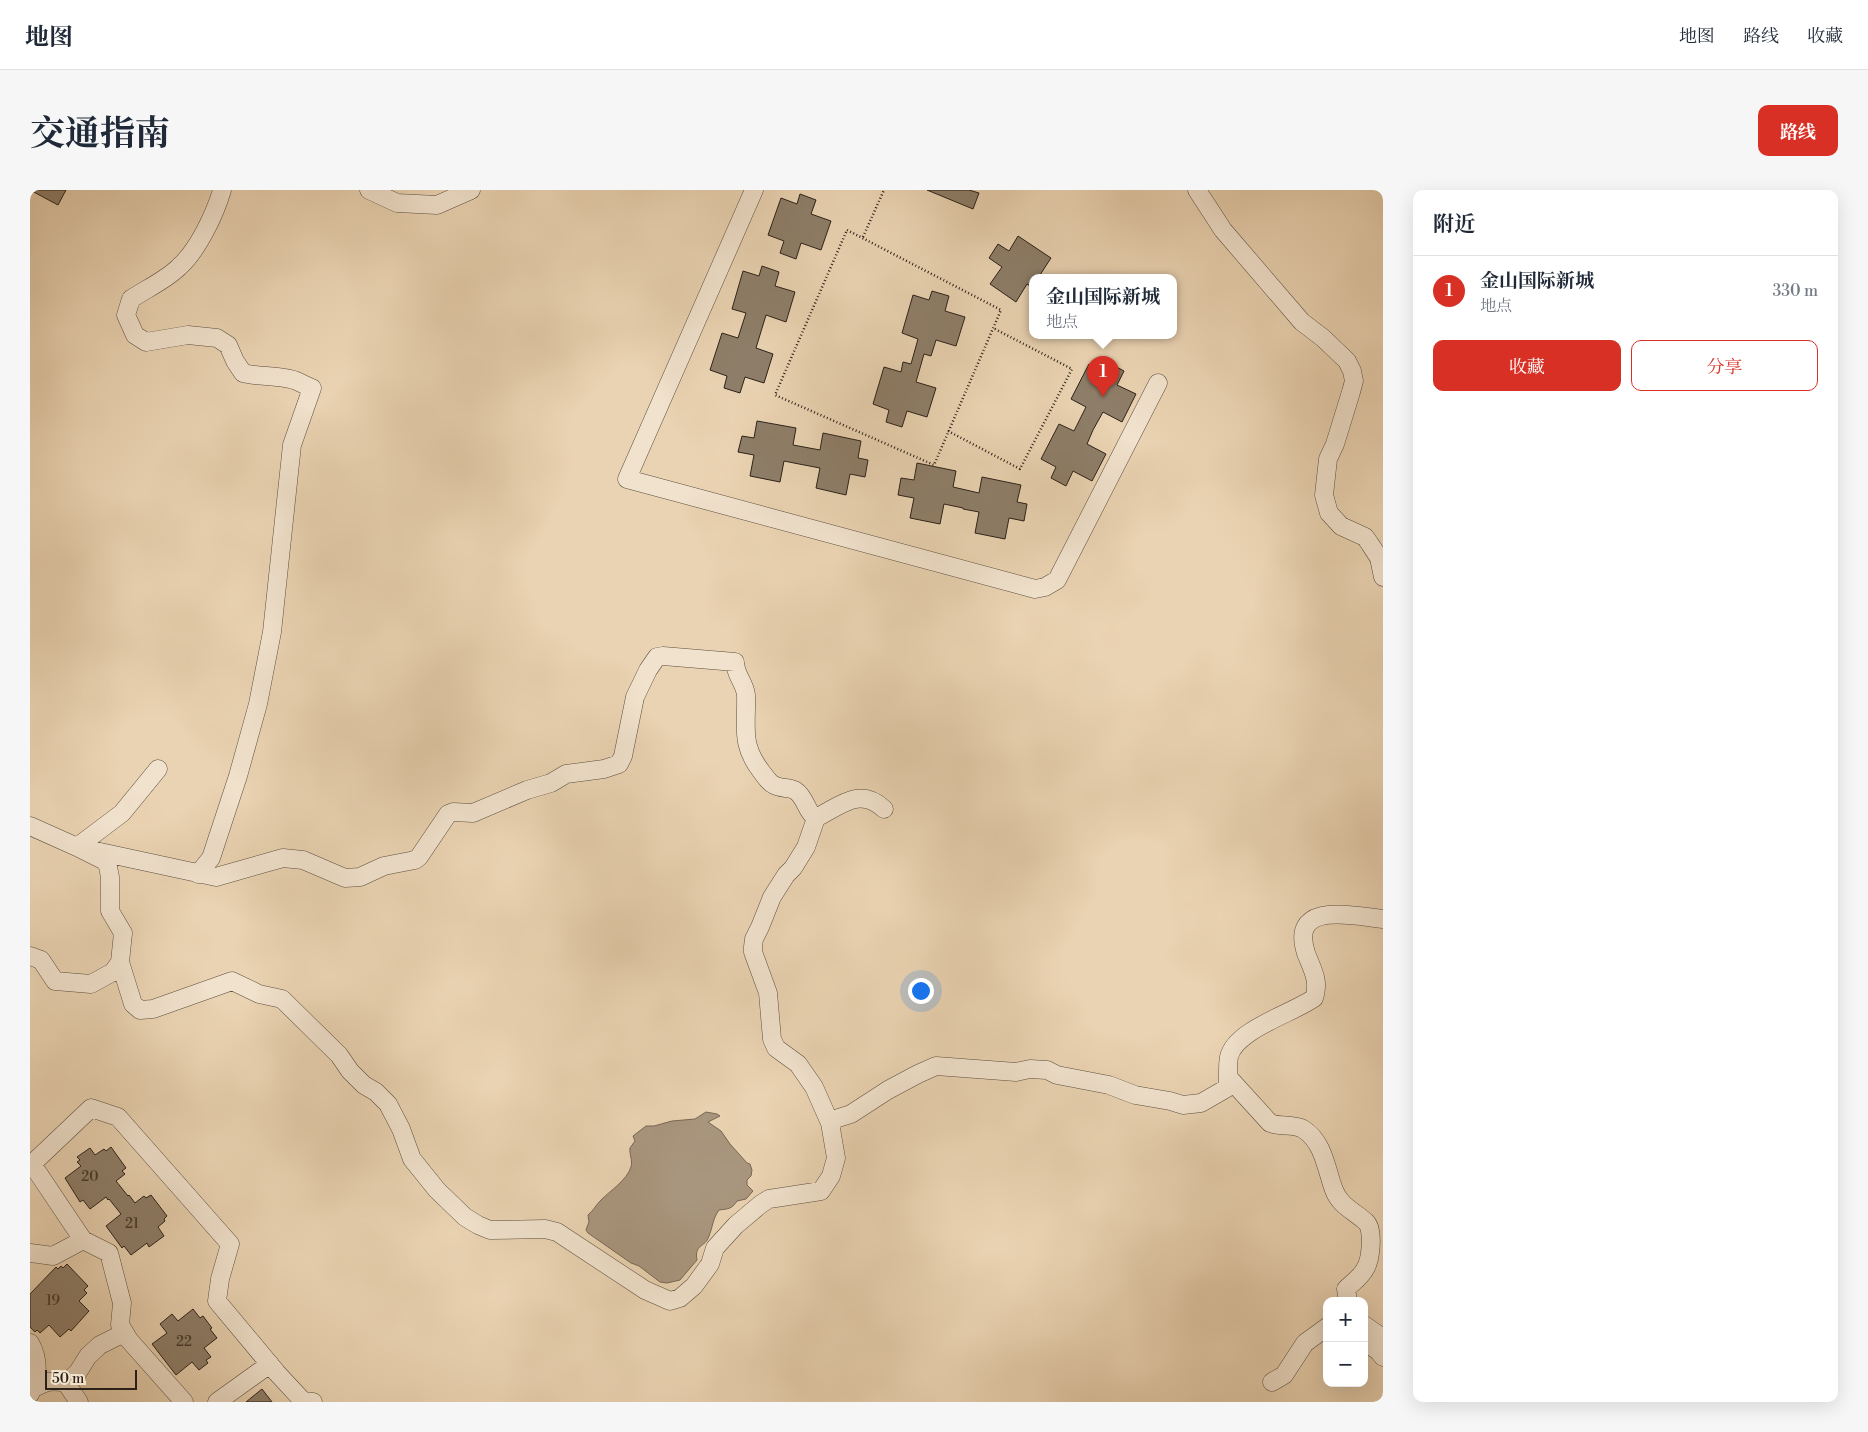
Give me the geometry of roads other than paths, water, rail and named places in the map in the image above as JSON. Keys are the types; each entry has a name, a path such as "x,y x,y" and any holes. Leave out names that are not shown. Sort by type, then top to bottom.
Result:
{"street":[{"path":"198,874 211,858 238,776 258,704 272,632 292,445 312,388 295,380 243,373 228,345 217,338 188,335 146,342 135,335 129,322 126,315 131,299 178,268 190,256 206,227 222,190"},
{"path":"369,190 397,203 436,205 471,190"},
{"path":"754,190 627,480 1035,589 1045,587 1057,580 1158,383"},
{"path":"1197,190 1223,230 1302,322 1323,338 1347,361 1352,371 1354,381 1335,444 1328,459 1324,495 1329,513 1341,526 1365,537 1379,558 1383,577"},
{"path":"77,848 216,877 284,858 303,860 327,872 345,878 360,877 375,869 415,860 419,857 448,814 453,812 473,813 527,790 551,783 566,774 613,767 619,764 624,756 631,709 640,685 657,657 663,656 735,662 738,677 746,692 745,734 751,757 774,786 796,790 804,800 811,815 816,818"},
{"path":"77,848 122,813 158,769"},
{"path":"30,826 107,862 110,877 110,911 123,932 120,962 133,1004 140,1010 153,1009 232,982 259,994 282,999 339,1055 350,1071 364,1085 376,1092 388,1104 401,1129 412,1159 437,1190 465,1217 490,1230 545,1229 557,1232 645,1290 670,1301 680,1298 694,1286 710,1264 715,1248 736,1225 761,1204 769,1198 821,1191 826,1185 834,1167 836,1158 829,1121 814,1088 798,1064 776,1048 772,1039 768,992 753,952 754,939 772,897 806,846 816,818 851,799 860,798 878,802 884,809"},
{"path":"829,1121 851,1114 903,1082 936,1066 1016,1072 1041,1069 1057,1075 1109,1085 1135,1095 1183,1105 1201,1104 1222,1093 1227,1088 1229,1057 1233,1049 1247,1035 1314,998 1317,983 1303,940 1305,931 1313,919 1324,914 1383,919"},
{"path":"30,956 41,960 55,981 91,984 113,972 120,962"},
{"path":"1229,1078 1270,1123 1303,1129 1317,1142 1338,1199 1344,1206 1368,1223 1371,1229 1371,1245 1366,1269 1346,1289 1347,1297"},
{"path":"184,1402 129,1340 120,1325 122,1303 110,1253 83,1240 31,1164 91,1108 118,1118 230,1244 220,1279 217,1301 303,1401 313,1402"},
{"path":"30,1252 53,1256 83,1240"},
{"path":"1272,1382 1284,1375 1306,1343 1323,1330"},
{"path":"1368,1330 1378,1344"},
{"path":"66,1383 78,1372 88,1356 100,1345 124,1333"},
{"path":"30,1344 36,1359 37,1374 32,1391"},
{"path":"217,1402 270,1364"},
{"path":"32,1391 45,1382 66,1383 79,1402"}],"place":[{"name":"金山国际新城","path":"1103,397"}]}
